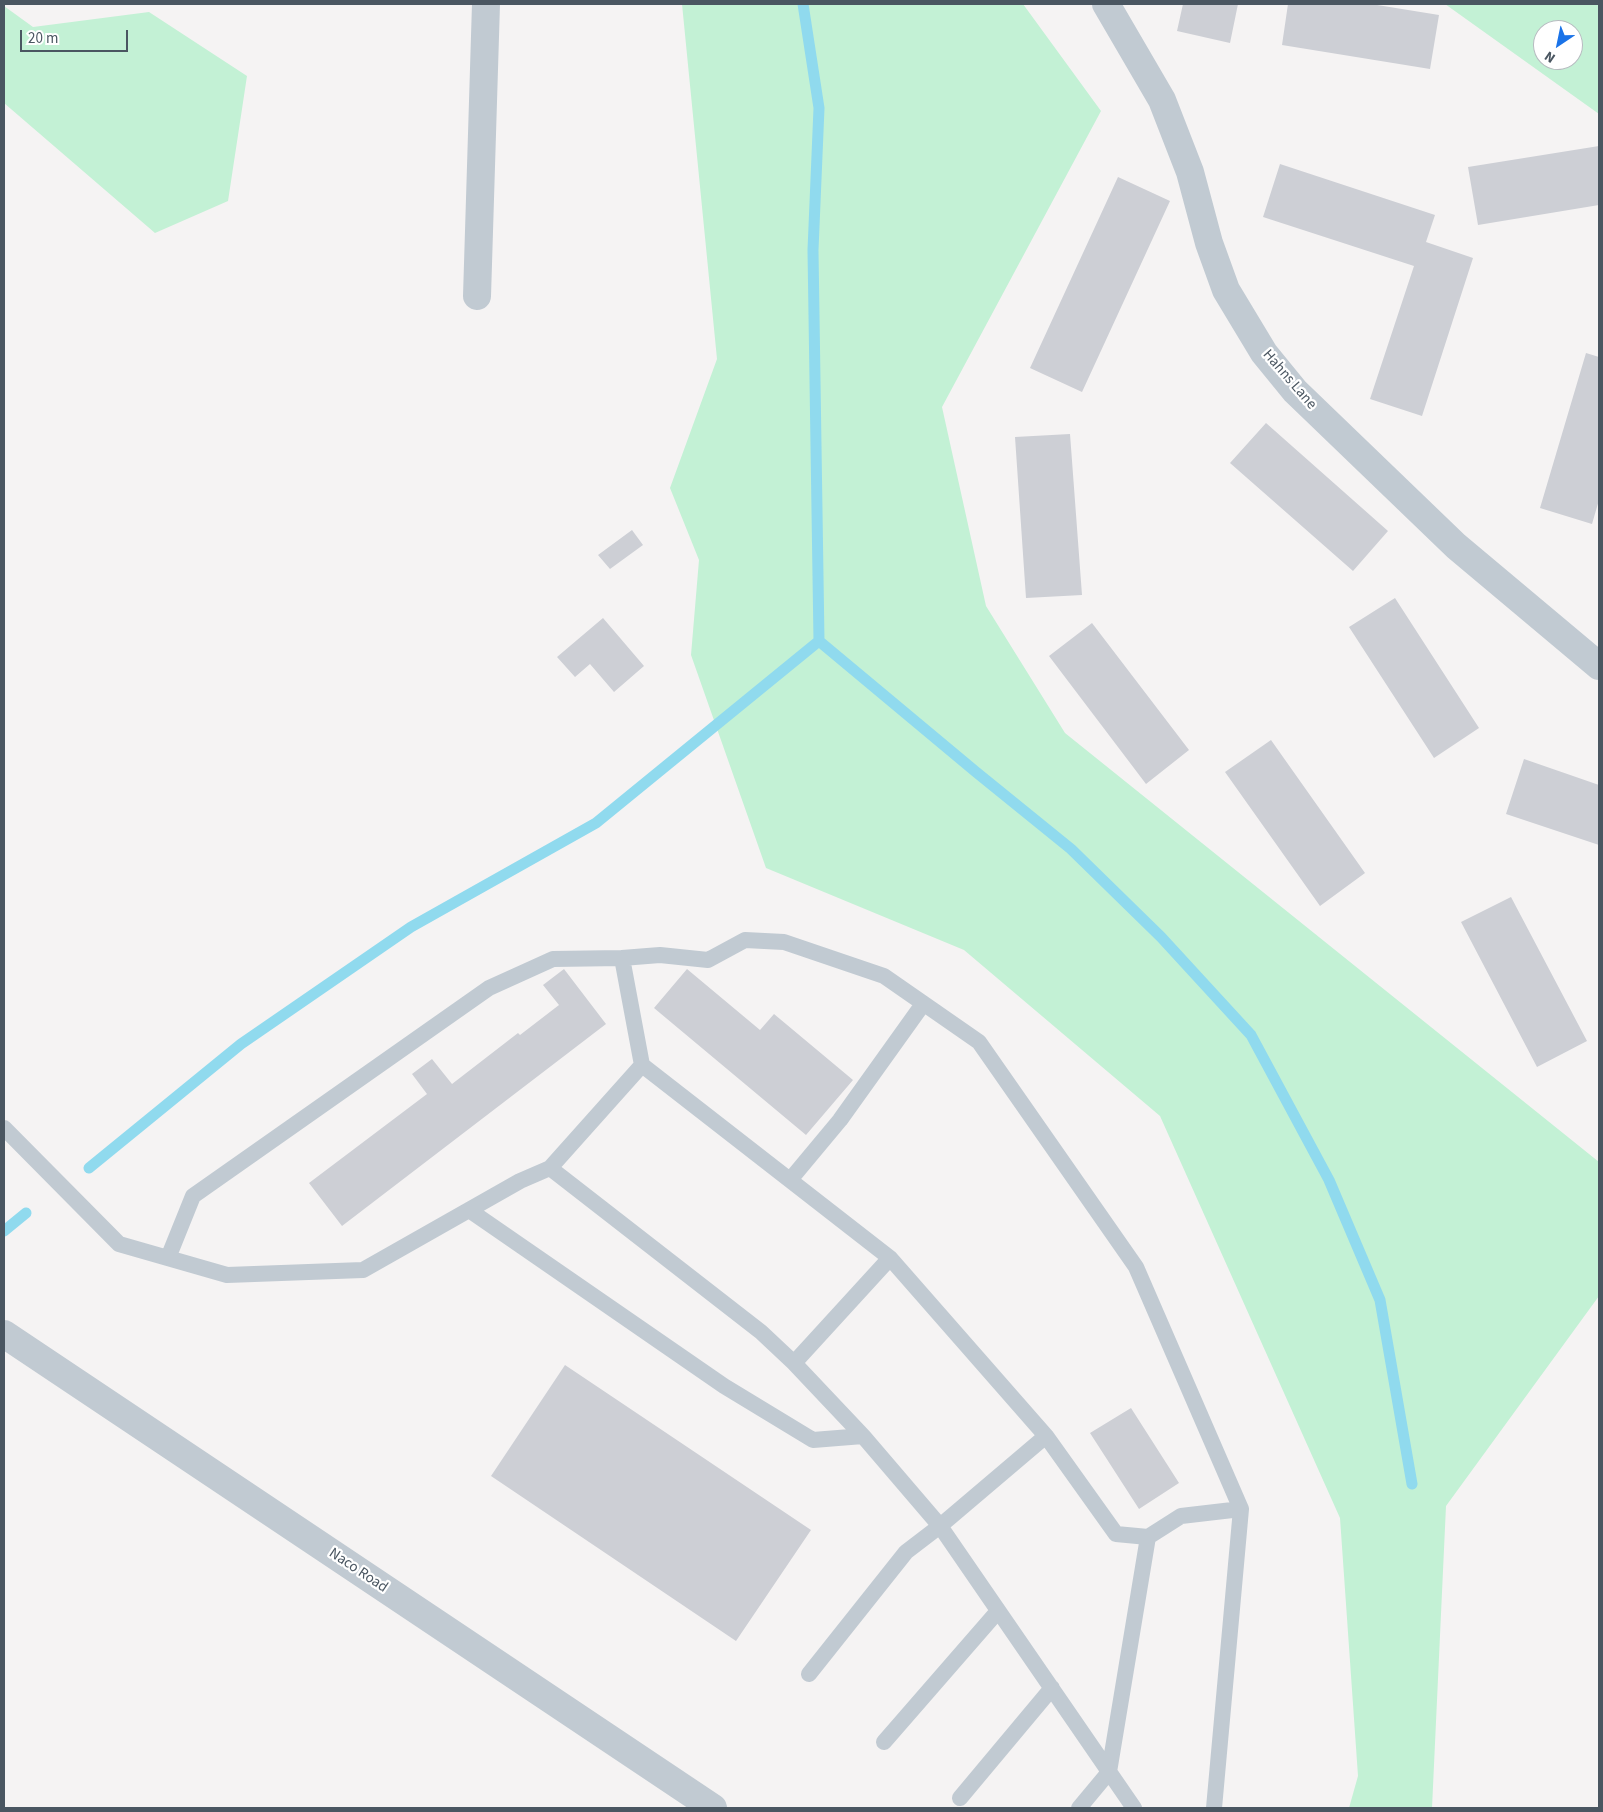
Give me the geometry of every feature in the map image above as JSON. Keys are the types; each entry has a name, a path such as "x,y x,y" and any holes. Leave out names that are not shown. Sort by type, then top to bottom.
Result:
{"street":[{"path":"478,296 486,4"},
{"name":"Hahns Lane","path":"1106,4 1162,100 1190,172 1209,243 1226,290 1264,353 1295,391 1456,546 1599,666"},
{"name":"Naco Road","path":"4,1334 713,1808"}],"lane":[{"path":"168,1258 193,1196 489,988 553,959 622,958 660,955 708,960 745,940 784,942 884,976 979,1042 1136,1267 1241,1509 1214,1808"},
{"path":"622,958 642,1065 890,1258 1046,1436 1116,1534 1148,1537 1181,1516 1241,1509"},
{"path":"790,1180 840,1120 923,1004"},
{"path":"4,1128 119,1244 227,1275 363,1270 520,1181 550,1168 642,1065"},
{"path":"550,1168 760,1332 794,1363 863,1436 940,1526 1134,1808"},
{"path":"469,1210 724,1386 813,1440 863,1436"},
{"path":"794,1363 890,1258"},
{"path":"809,1674 906,1552 940,1526 1046,1436"},
{"path":"1079,1808 1109,1772 1148,1537"},
{"path":"884,1742 998,1611"},
{"path":"960,1798 1052,1688"}],"green space":[{"path":"682,4 1023,4 1101,111 942,407 986,606 1065,733 1599,1162 1599,1296 1446,1506 1432,1808 1349,1808 1358,1776 1340,1518 1160,1116 964,950 766,868 691,655 699,560 670,488 717,359"},
{"path":"1445,4 1599,4 1599,114 1537,70 1583,70 1583,20 1533,20 1533,67"},
{"path":"4,6 33,27 149,12 247,76 228,201 155,233 4,103"}],"building":[{"path":"1183,4 1238,4 1230,43 1177,31"},
{"path":"1288,4 1371,4 1439,15 1430,69 1282,45"},
{"path":"1599,146 1599,205 1478,225 1468,167"},
{"path":"1280,164 1435,215 1426,242 1473,258 1422,416 1370,399 1414,266 1263,217"},
{"path":"1118,177 1170,201 1082,392 1030,368"},
{"path":"1586,353 1599,357 1599,500 1592,524 1540,508"},
{"path":"1266,423 1388,531 1353,571 1230,463"},
{"path":"1070,434 1082,595 1026,598 1015,437"},
{"path":"632,530 643,545 610,569 598,555"},
{"path":"1395,598 1479,728 1434,758 1349,627"},
{"path":"603,618 644,666 614,692 590,664 575,677 557,657"},
{"path":"1092,623 1189,750 1146,784 1049,656"},
{"path":"1271,740 1365,873 1320,906 1225,772"},
{"path":"1524,759 1599,785 1599,845 1506,814"},
{"path":"1511,897 1587,1041 1537,1067 1461,922"},
{"path":"564,969 606,1024 342,1226 309,1183 427,1094 412,1074 432,1059 452,1084 518,1033 520,1035 559,1005 543,985"},
{"path":"687,969 760,1030 774,1014 853,1080 806,1135 654,1008"},
{"path":"565,1365 811,1530 736,1641 491,1476"},
{"path":"1131,1408 1179,1483 1139,1509 1090,1433"}],"waterway":[{"path":"803,4 819,108 813,250 819,641 1071,849 1161,937 1251,1035 1329,1180 1380,1300 1412,1484"},
{"path":"89,1168 241,1044 411,927 596,823 819,641"},
{"path":"4,1231 26,1213"}]}
